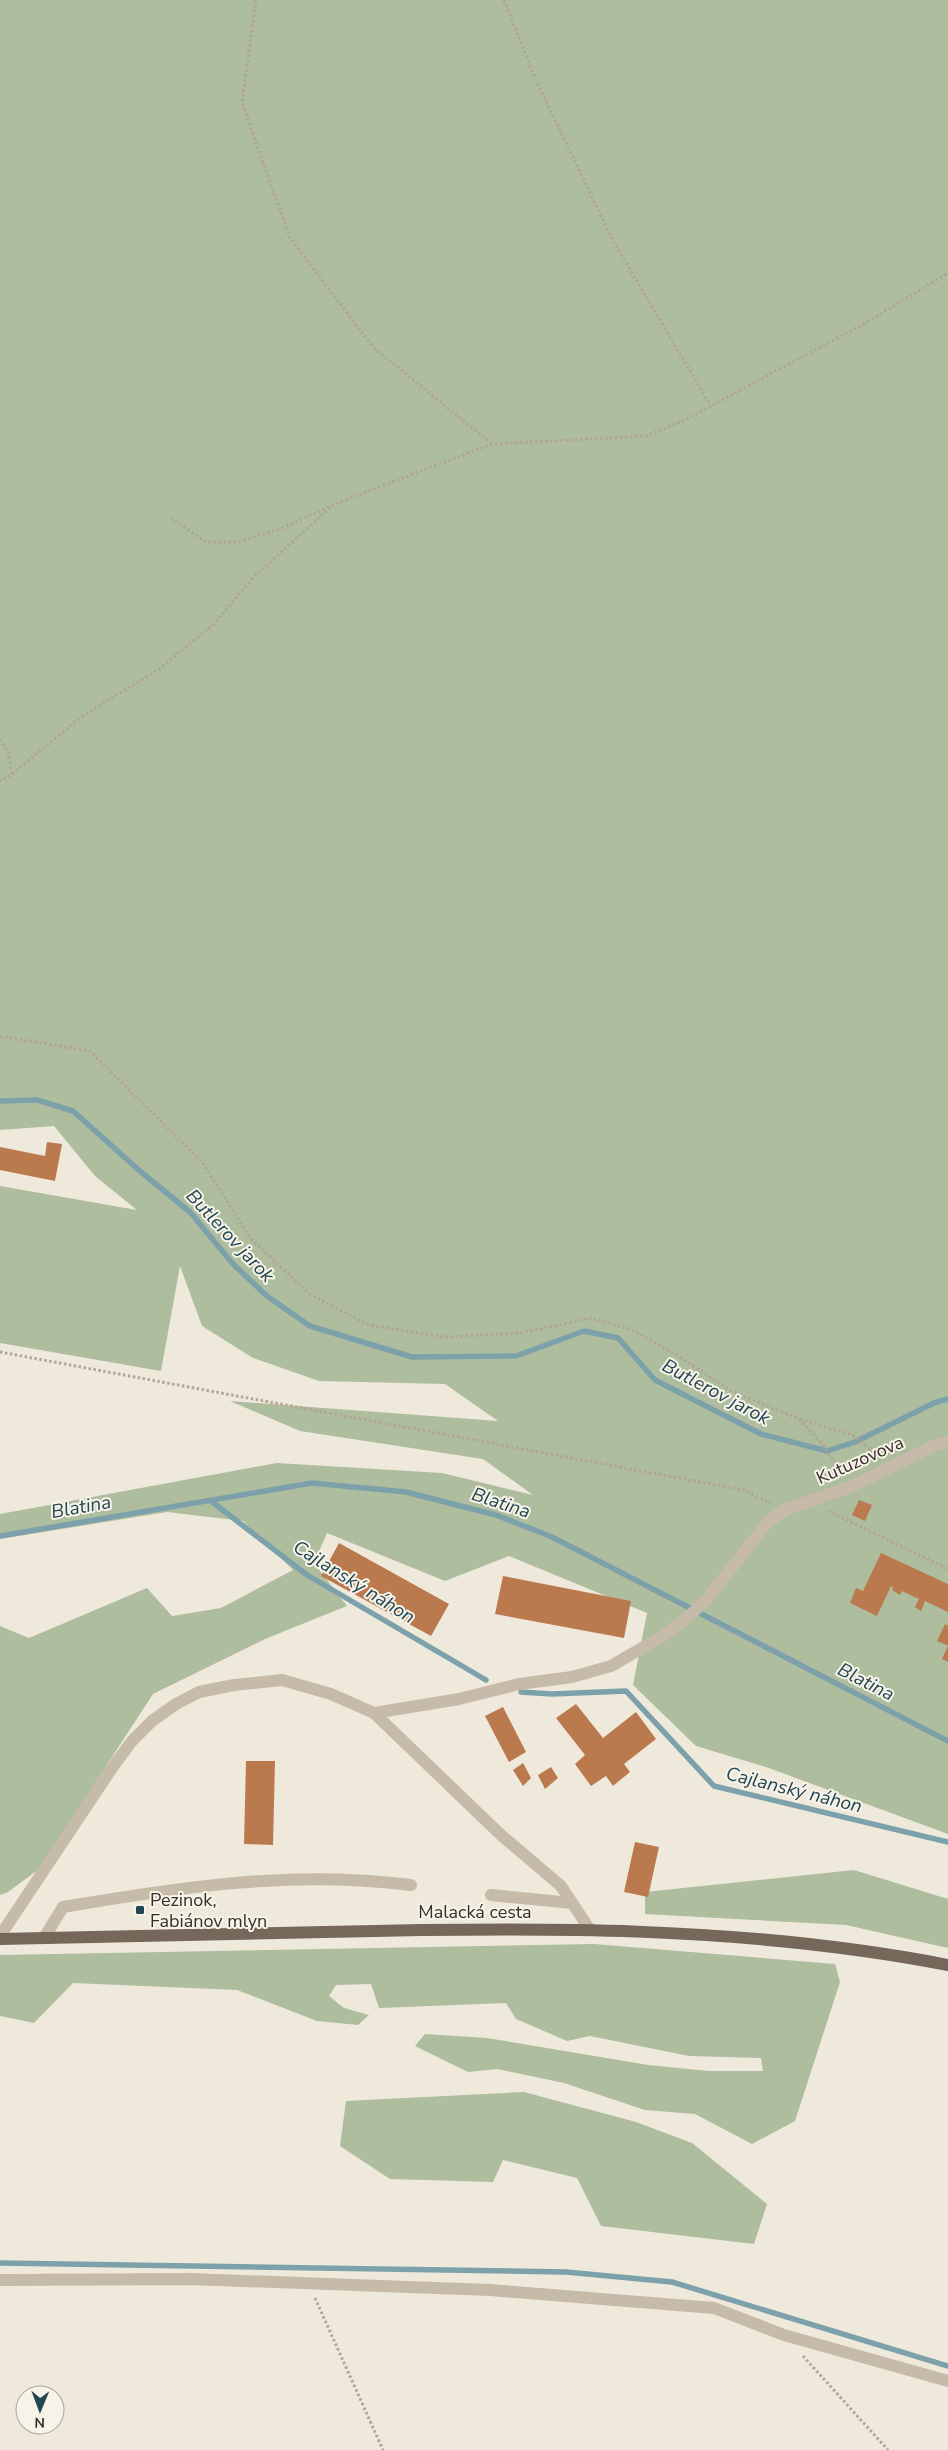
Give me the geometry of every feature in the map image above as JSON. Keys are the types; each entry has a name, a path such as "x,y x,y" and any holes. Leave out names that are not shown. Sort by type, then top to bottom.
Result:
{"main road":[{"name":"Malacká cesta","path":"0,1938 402,1929 590,1930 713,1935 809,1944 872,1951 948,1965"}],"lane":[{"name":"Kutuzovova","path":"374,1713 418,1707 519,1684 591,1672 625,1658 663,1636 688,1617 706,1598 768,1522 785,1510 850,1487 934,1446 948,1442"},
{"path":"0,1938 132,1741 152,1721 176,1704 200,1692 234,1685 282,1680 331,1694 374,1713 501,1835 561,1886 590,1930"},
{"path":"44,1938 63,1907 183,1887 284,1878 370,1880 411,1885"},
{"path":"490,1895 572,1903"},
{"path":"0,2280 190,2279 490,2290 714,2308 784,2335 948,2381"}],"path":[{"path":"256,0 242,102 290,238 374,348 492,444"},
{"path":"504,0 535,78 611,237 710,405"},
{"path":"171,518 206,542 238,542 280,529 335,504 492,444 646,436 687,419 867,322 948,274"},
{"path":"0,781 12,774 80,718 159,669 214,624 255,576 335,504"},
{"path":"0,739 8,752 12,774"},
{"path":"0,1036 4,1035 90,1050 202,1162 251,1239 311,1296 369,1325 446,1337 521,1333 591,1318 635,1330 729,1390 799,1418 855,1436 889,1468"},
{"path":"0,1352 744,1490 785,1510"},
{"path":"799,1418 830,1454 850,1487"},
{"path":"808,1501 948,1569"},
{"path":"308,2284 383,2450"},
{"path":"784,2335 888,2450"}],"green space":[{"path":"0,0 948,0 948,1834 766,1767 696,1746 633,1685 647,1613 509,1556 445,1581 327,1533 314,1563 347,1606 265,1639 153,1694 39,1869 8,1892 0,1895 0,1626 29,1638 147,1588 172,1616 221,1608 293,1570 243,1521 167,1512 0,1539 0,1514 277,1463 442,1473 533,1495 483,1459 300,1431 230,1401 498,1421 445,1384 319,1381 253,1358 202,1326 180,1266 161,1371 0,1343 0,1186 137,1210 95,1176 54,1126 0,1130"},
{"path":"854,1870 948,1899 948,1948 846,1925 645,1914 645,1892"},
{"path":"594,1944 835,1964 840,1982 795,2121 752,2144 695,2114 645,2110 564,2083 497,2069 468,2072 415,2046 425,2034 487,2038 648,2065 708,2071 763,2071 761,2058 689,2056 590,2036 567,2041 516,2019 506,2003 379,2008 371,1984 336,1985 329,1996 344,2008 369,2015 358,2025 317,2021 237,1990 73,1983 34,2023 0,2016 0,1955"},
{"path":"524,2092 636,2122 692,2143 767,2204 754,2244 601,2226 577,2178 503,2160 493,2182 390,2179 340,2146 346,2101"}],"building":[{"path":"47,1142 62,1144 55,1181 0,1170 0,1147 45,1156"},
{"path":"859,1500 872,1505 865,1521 852,1515"},
{"path":"339,1543 449,1604 431,1636 321,1576"},
{"path":"881,1553 948,1584 948,1612 925,1601 921,1611 915,1607 919,1599 902,1591 900,1595 892,1590 893,1587 891,1586 877,1616 850,1603 856,1588 863,1591"},
{"path":"503,1576 631,1601 624,1638 495,1614"},
{"path":"945,1624 948,1626 948,1646 937,1641"},
{"path":"948,1646 948,1662 942,1659"},
{"path":"576,1704 603,1738 636,1712 656,1739 624,1764 630,1772 613,1786 606,1776 591,1786 575,1764 585,1755 556,1718"},
{"path":"503,1707 526,1752 509,1762 485,1716"},
{"path":"246,1761 275,1761 273,1845 244,1844"},
{"path":"523,1763 531,1778 523,1786 513,1770"},
{"path":"551,1767 558,1778 545,1789 538,1775"},
{"path":"635,1842 659,1847 648,1897 624,1892"}],"waterway":[{"name":"Butlerov jarok","path":"0,1101 37,1100 73,1111 141,1172 190,1212 233,1264 267,1296 310,1326 412,1357 516,1356 584,1331 618,1338 655,1380 761,1434 827,1451 855,1442 934,1403 948,1399"},
{"name":"Blatina","path":"0,1536 312,1483 406,1492 496,1515 552,1537 948,1741"},
{"name":"Cajlanský náhon","path":"211,1501 307,1575 486,1680"},
{"name":"Cajlanský náhon","path":"521,1692 552,1694 626,1691 714,1786 948,1842"},
{"path":"0,2263 566,2272 672,2282 948,2366"}],"place":[{"name":"Pezinok, Fabiánov mlyn","path":"140,1910"}]}
